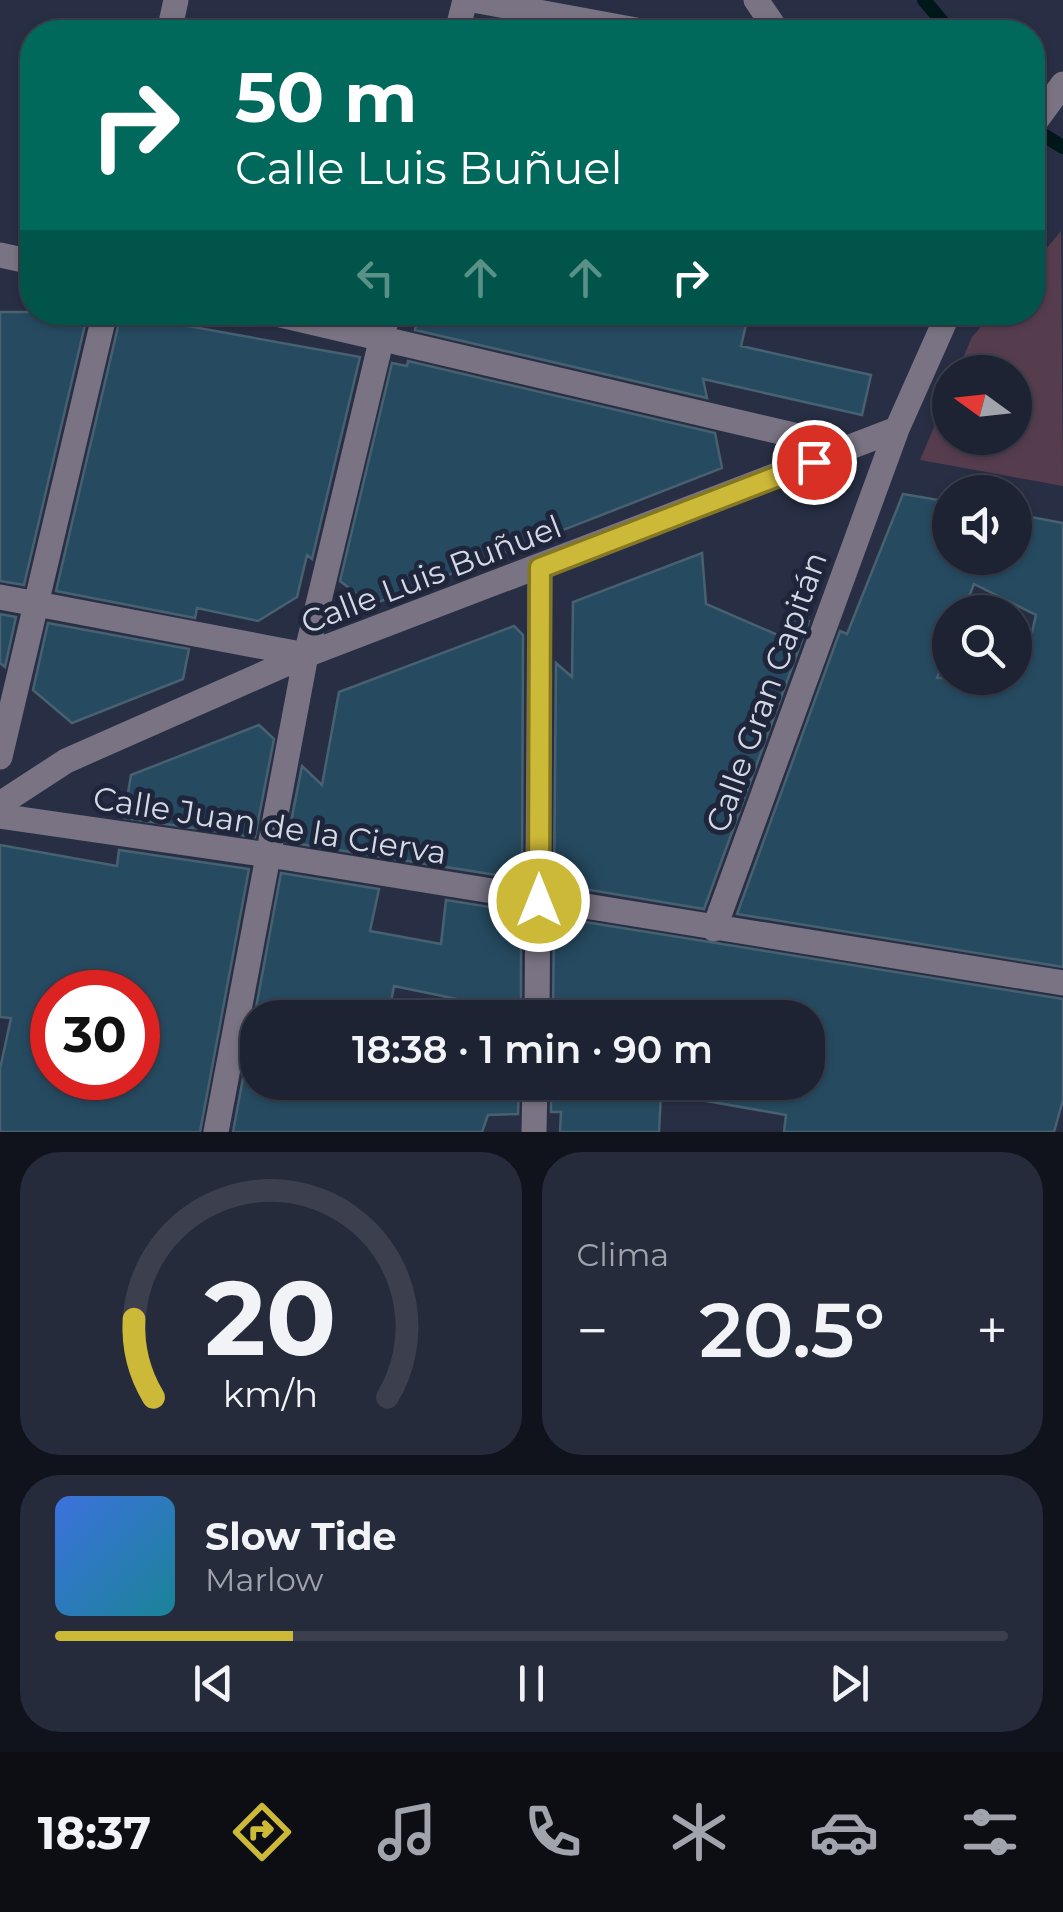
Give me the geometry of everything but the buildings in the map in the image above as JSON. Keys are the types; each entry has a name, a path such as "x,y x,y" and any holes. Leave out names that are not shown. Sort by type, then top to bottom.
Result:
{"street":[{"path":"474,0 582,20"},
{"path":"1045,108 1063,84"},
{"path":"0,757 102,325"},
{"path":"216,1132 306,656 385,325 849,448"},
{"name":"Calle Gran Capitán","path":"714,928 897,430 943,325"},
{"name":"Calle Luis Buñuel","path":"0,804 66,761 306,656 897,430"},
{"path":"537,1000 540,568"},
{"path":"0,596 306,656"},
{"name":"Calle Juan de la Cierva","path":"0,816 1063,983"},
{"path":"534,1132 535,1100"}],"shaded area":[{"path":"1061,231 1063,486 1032,480 1032,475 1002,475 920,460 932,432 932,455 1032,455 1032,355 964,355 982,325 1045,325 1045,250"}],"waterway":[{"path":"924,0 941,20"},
{"path":"1045,136 1063,147"}],"route":[{"path":"539,901 540,568 814,462"}]}
